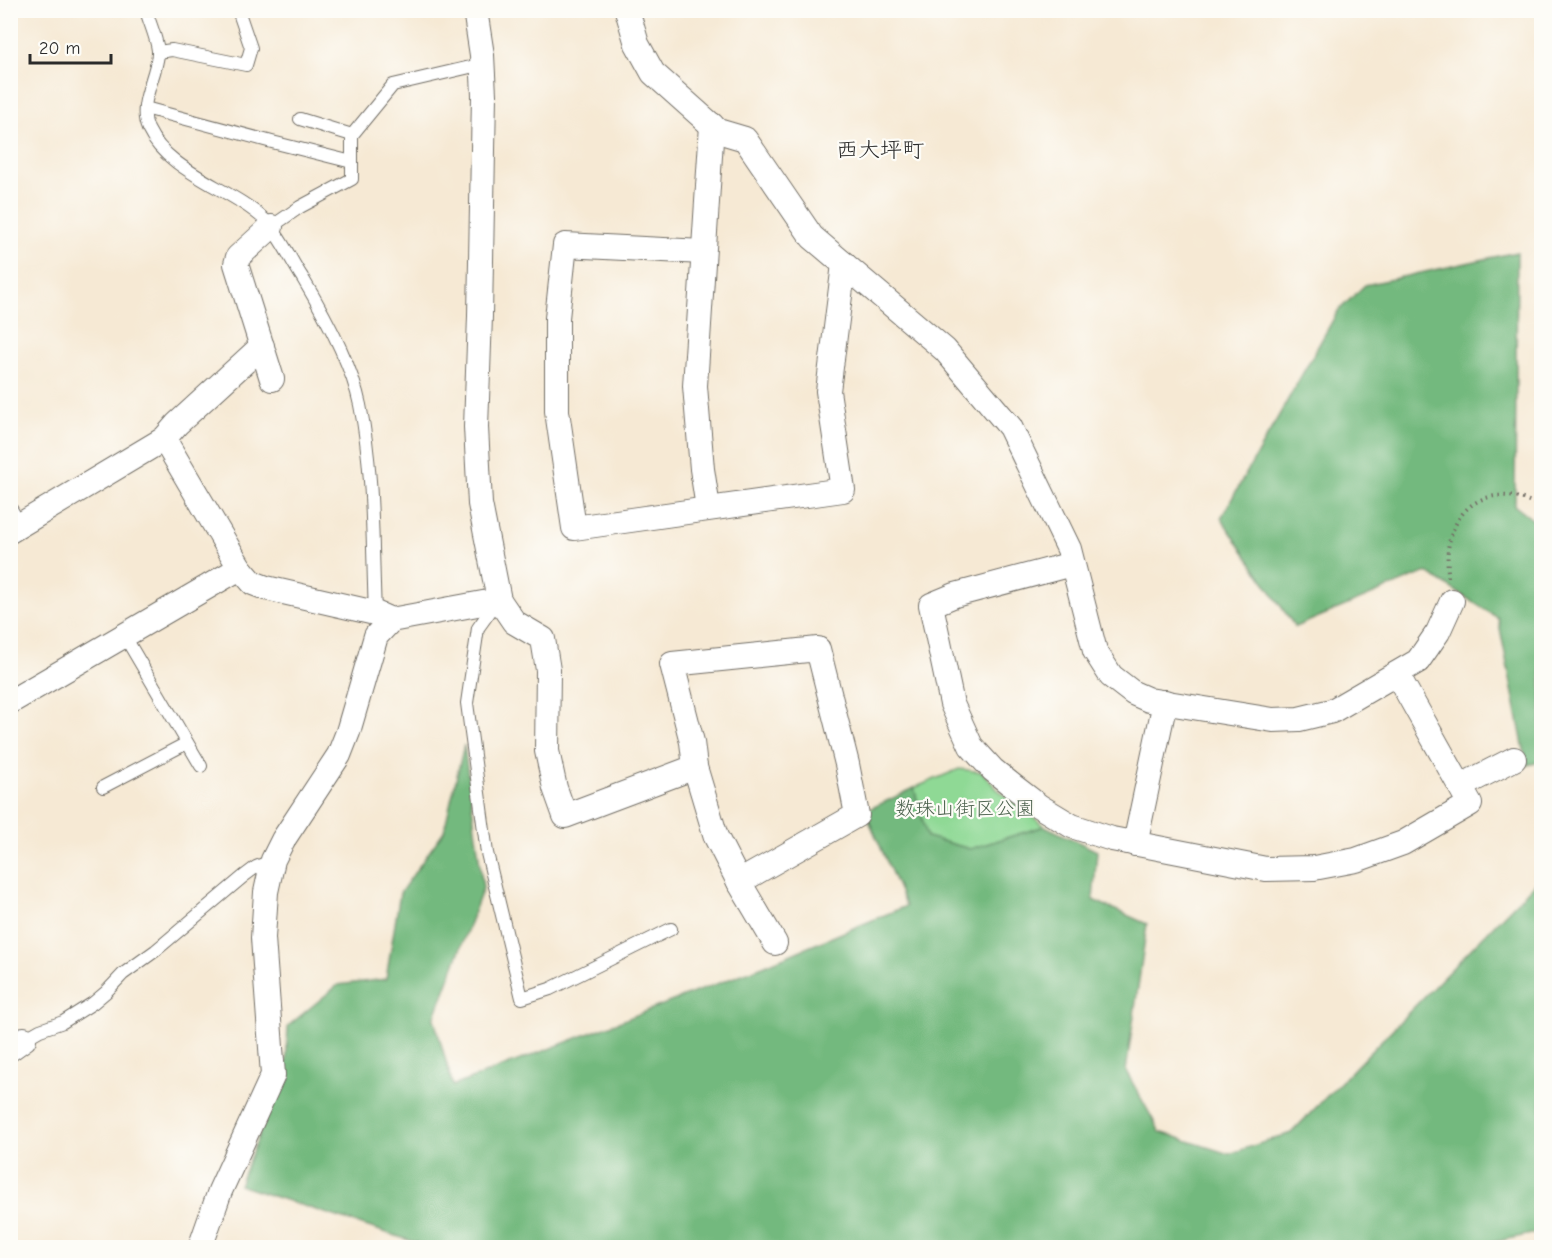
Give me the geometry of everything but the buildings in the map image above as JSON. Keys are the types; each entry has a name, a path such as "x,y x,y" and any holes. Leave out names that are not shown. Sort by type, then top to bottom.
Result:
{"street":[{"path":"475,10 483,64 476,427 480,504 499,600 514,622 543,639 548,670 547,751 555,788 566,816 695,767"},
{"path":"627,10 637,44 653,73 718,131 745,139 812,237 945,350 1010,427 1069,549 1095,651 1103,666 1112,676 1133,693 1149,700 1273,720 1299,719 1332,711 1418,661 1430,646 1452,601"},
{"path":"708,508 694,386 712,125"},
{"path":"271,227 238,257 236,264 272,379"},
{"path":"703,252 565,245 557,318 557,411 574,528 843,490 828,391 844,264"},
{"path":"14,521 164,439 177,424 262,346"},
{"path":"164,439 240,568 253,584 383,616 499,600"},
{"path":"1072,564 955,595 931,605 952,704 971,746 1013,786 1039,806 1072,826 1112,839 1266,869 1314,868 1356,860 1403,843 1470,804 1397,674"},
{"path":"10,702 240,568"},
{"path":"200,1248 220,1191 273,1075 263,938 266,892 273,860 283,840 339,755 383,616"},
{"path":"739,882 857,815 848,764 818,649 672,664 692,742 695,767 716,837 739,882 775,943"},
{"path":"1136,844 1166,702"},
{"path":"1461,786 1514,759"}],"lane":[{"path":"146,10 158,52 145,108 147,127 161,149 200,178 237,198 271,227 313,296 350,374 360,403 368,461 383,616"},
{"path":"158,52 172,50 246,65 251,48 238,10"},
{"path":"271,227 300,207 352,179 352,135 393,85 483,64"},
{"path":"145,108 352,162"},
{"path":"300,119 352,135"},
{"path":"499,600 477,628 467,703 487,853 522,998 550,989 671,929"},
{"path":"124,635 201,766"},
{"path":"103,787 187,743"},
{"path":"17,1044 40,1030 63,1022 93,1003 123,974 155,951 244,876 256,867 273,860"}],"path":[{"path":"1452,601 1448,590 1448,548 1459,518 1473,502 1508,495 1529,500 1542,507"}],"green space":[{"path":"1517,252 1515,506 1541,526 1541,762 1527,765 1498,618 1426,572 1295,627 1221,518 1338,311 1365,285"},
{"path":"464,745 483,888 434,1019 453,1086 763,966 906,906 865,811 914,788 927,837 970,849 1045,826 1097,851 1093,900 1147,924 1126,1071 1160,1132 1229,1154 1291,1133 1541,877 1541,1232 1490,1243 1442,1248 433,1248 239,1185 286,1067 288,1026 338,985 386,979 400,893 444,831"},
{"name":"数珠山街区公園","path":"959,769 982,772 997,789 1045,826 970,849 927,837 914,788"}],"district":[{"name":"西大坪町","path":"880,149"}]}
